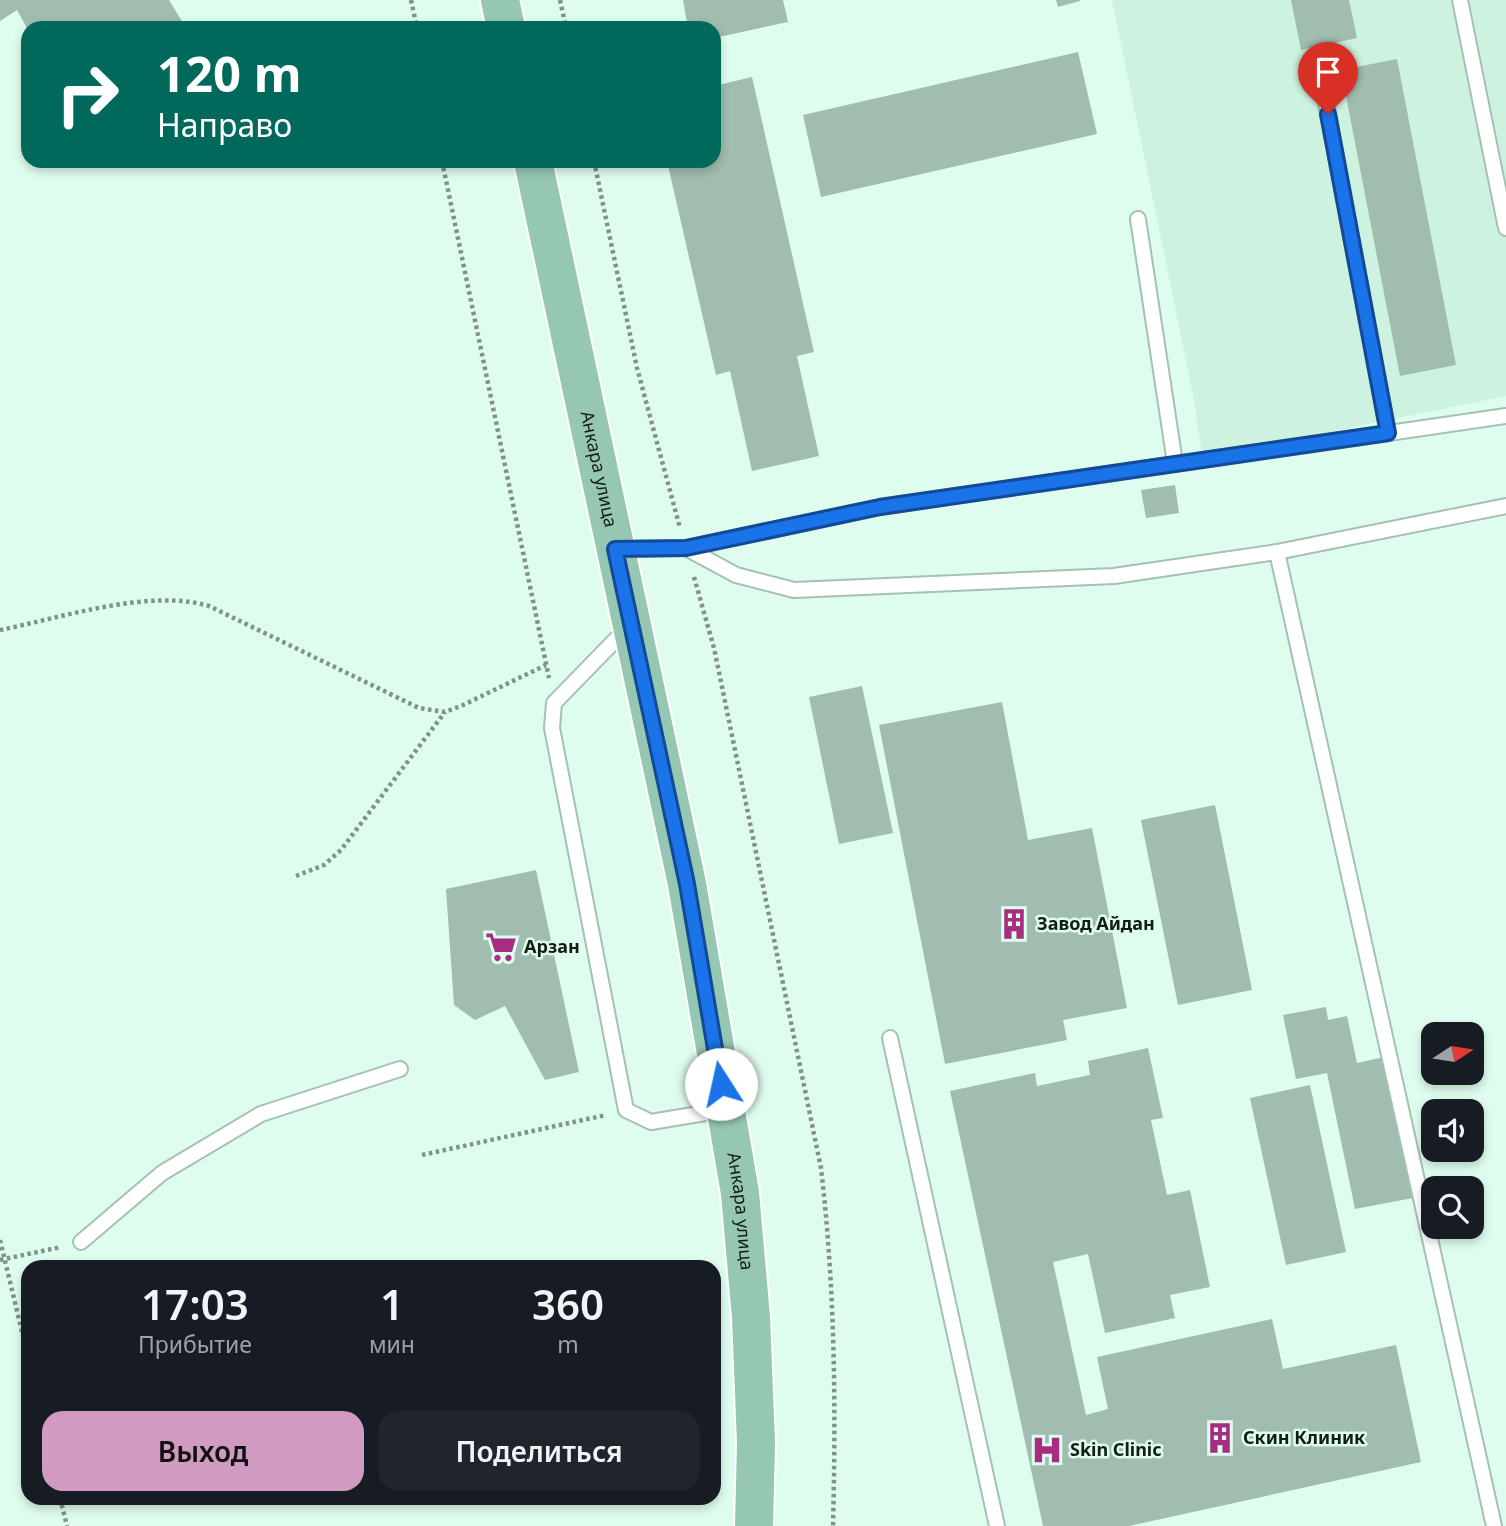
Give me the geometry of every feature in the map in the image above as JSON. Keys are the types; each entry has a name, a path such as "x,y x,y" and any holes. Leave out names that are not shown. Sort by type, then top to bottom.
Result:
{"main road":[{"path":"500,0 504,21"},
{"name":"Анкара улица","path":"534,168 687,884 740,1193 751,1317 756,1443 754,1526"}],"lane":[{"path":"1460,0 1506,228"},
{"path":"1323,87 1388,433"},
{"path":"1138,219 1175,463"},
{"path":"615,549 686,548 880,507 1506,416"},
{"path":"686,548 736,575 794,590 1114,576 1277,552 1506,506"},
{"path":"1277,552 1494,1526"},
{"path":"630,624 554,703 552,729 626,1110 651,1122 725,1109"},
{"path":"890,1038 997,1526"},
{"path":"80,1242 162,1173 261,1114 400,1069"}],"path":[{"path":"411,0 416,21"},
{"path":"560,0 564,21"},
{"path":"443,168 554,703"},
{"path":"595,168 637,368 714,648 821,1168 830,1247 835,1444 833,1526"},
{"path":"0,630 146,600 186,599 209,606 419,708 445,712"},
{"path":"296,876 324,865 341,850 445,712 546,665"},
{"path":"422,1156 626,1110"},
{"path":"0,1240 21,1330"},
{"path":"3,1259 80,1242"},
{"path":"62,1505 67,1526"}],"shaded area":[{"path":"1112,0 1506,0 1506,396 1203,458 1192,390"}],"building":[{"path":"0,0 169,0 182,21 23,21 17,10 0,21"},
{"path":"683,0 783,0 788,22 721,36 721,21 687,21"},
{"path":"1056,0 1080,0 1080,1 1058,7"},
{"path":"1291,0 1349,0 1357,38 1301,50"},
{"path":"1078,52 1097,134 821,197 803,115"},
{"path":"1397,59 1456,365 1400,376 1341,70"},
{"path":"752,77 814,352 797,356 819,456 752,471 730,371 716,375 669,168 721,168 721,84"},
{"path":"1175,485 1179,513 1146,518 1141,490"},
{"path":"862,686 893,833 839,844 809,697"},
{"name":"Завод Айдан","path":"1002,702 1028,840 1092,828 1127,1008 1063,1020 1067,1040 945,1064 879,725"},
{"path":"1215,805 1252,990 1178,1005 1141,820"},
{"name":"Арзан","path":"536,870 579,1072 545,1080 505,1006 475,1020 454,1005 446,889"},
{"path":"1326,1007 1328,1020 1347,1016 1357,1063 1384,1057 1413,1198 1355,1209 1327,1073 1296,1079 1283,1015"},
{"path":"1148,1048 1163,1118 1151,1120 1167,1195 1190,1190 1210,1287 1170,1295 1175,1318 1105,1333 1088,1254 1053,1262 1086,1415 1108,1409 1097,1357 1272,1319 1283,1369 1396,1345 1421,1462 1129,1526 1043,1526 950,1091 1035,1073 1037,1086 1090,1075 1088,1061"},
{"path":"1310,1085 1346,1252 1286,1265 1250,1098"}],"place":[{"name":"Завод Айдан","path":"1014,924"},
{"name":"Арзан","path":"501,947"},
{"name":"Скин Клиник","path":"1220,1438"},
{"name":"Skin Clinic","path":"1047,1450"}],"route":[{"path":"721,1084 687,884 615,549 686,548 880,507 1388,433 1328,114"}]}
